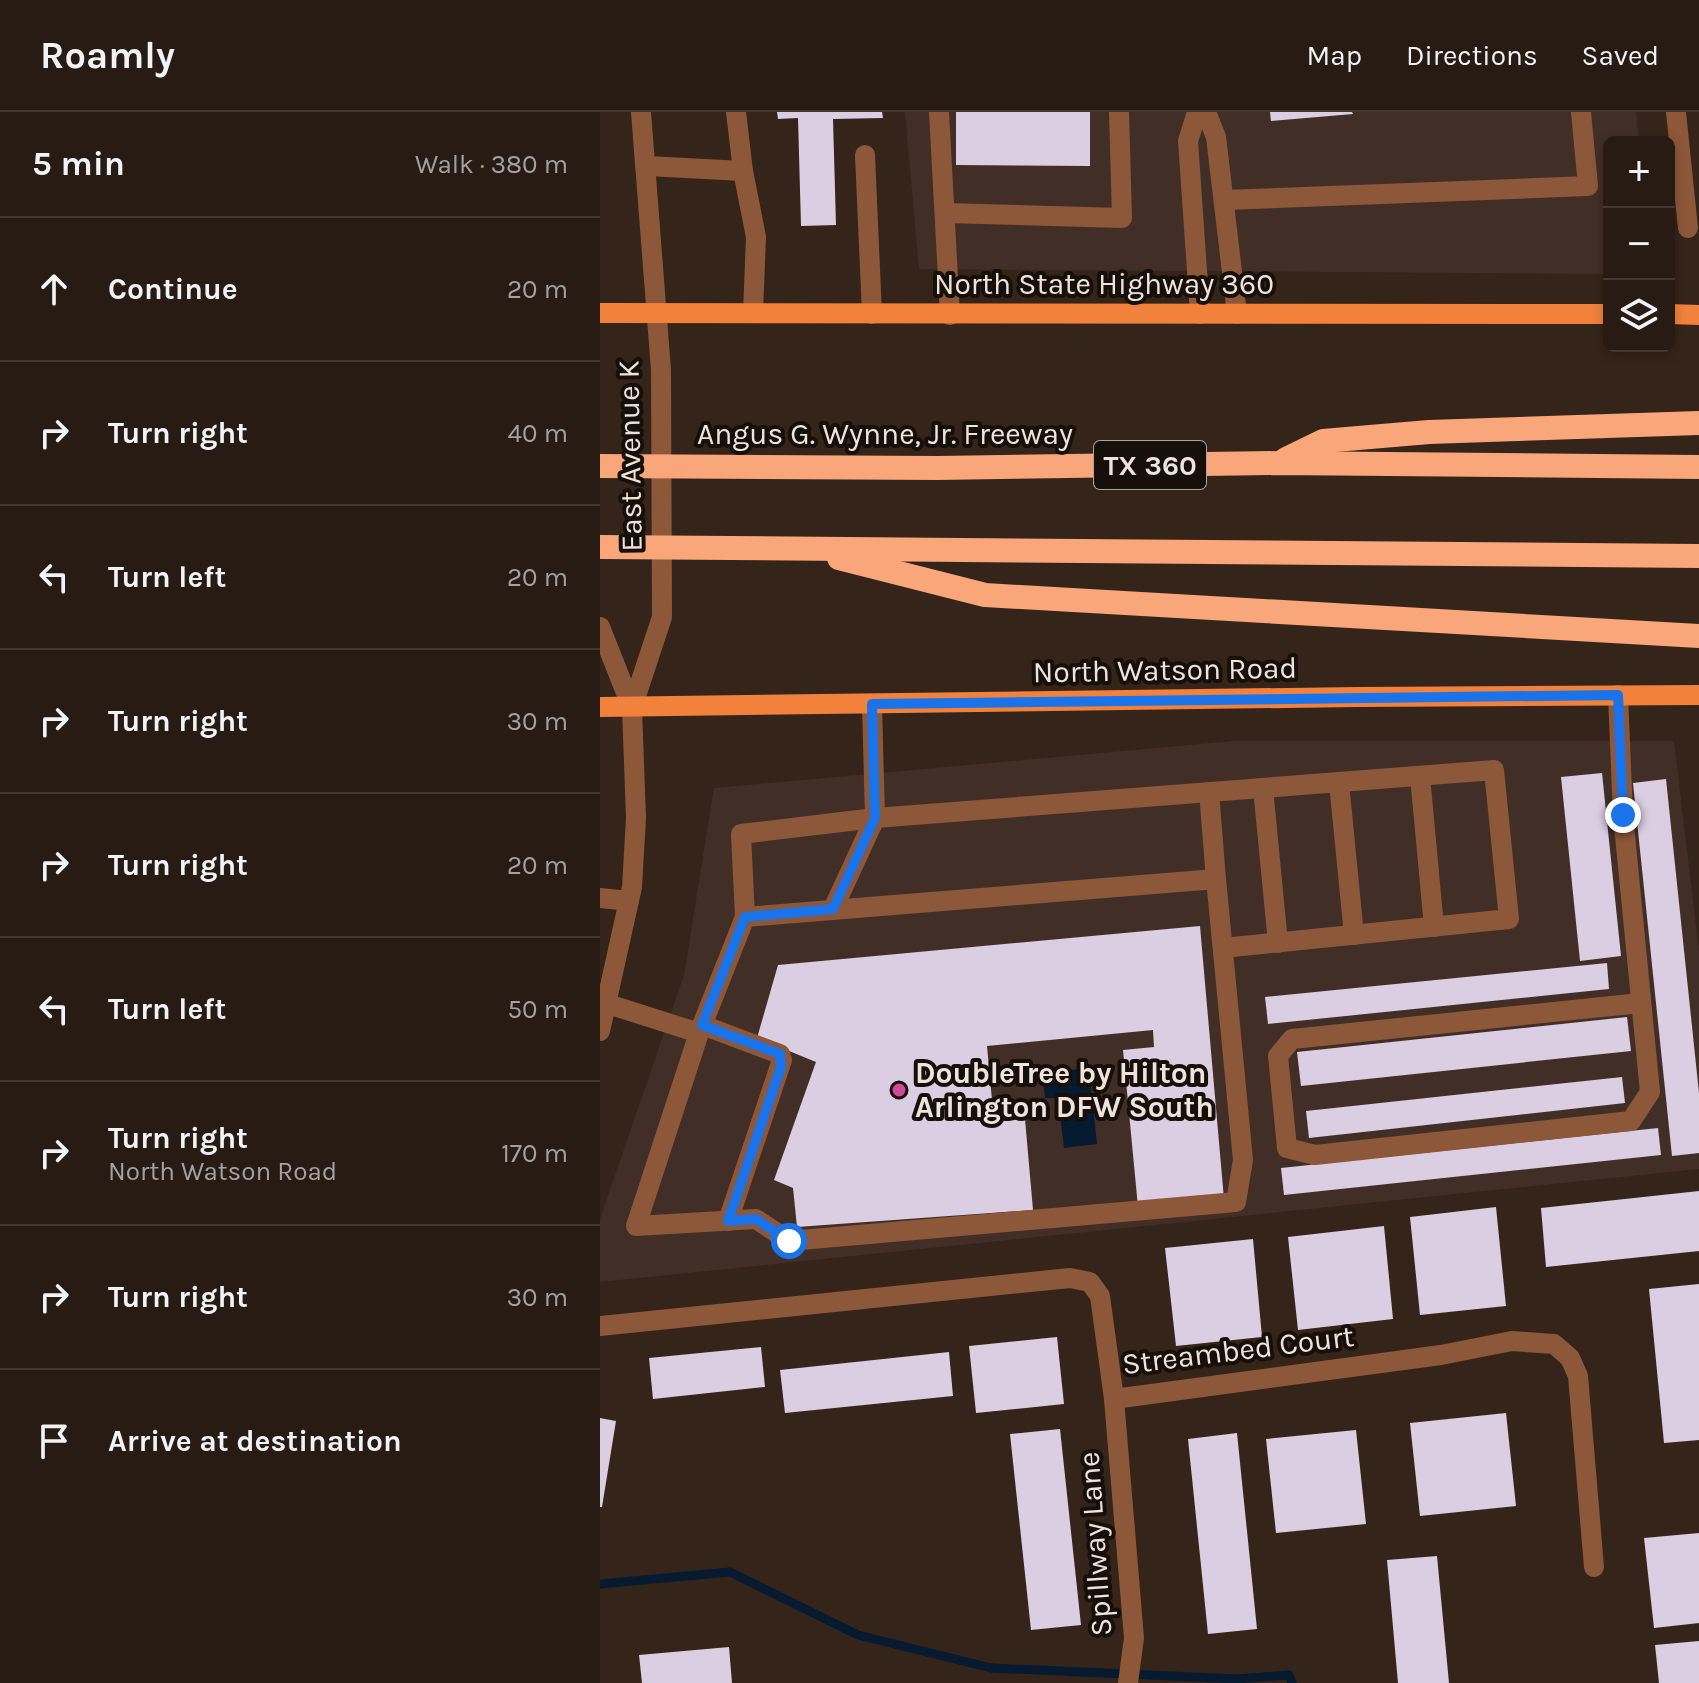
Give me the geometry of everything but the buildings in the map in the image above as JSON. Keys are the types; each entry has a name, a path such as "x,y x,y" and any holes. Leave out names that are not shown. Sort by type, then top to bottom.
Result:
{"highway":[{"path":"1279,463 1323,441 1429,432 1699,423"},
{"name":"Angus G. Wynne, Jr. Freeway","path":"600,466 937,468 1279,463 1699,467"},
{"path":"600,547 1699,556"},
{"path":"801,548 985,595 1699,636"}],"main road":[{"name":"North State Highway 360","path":"600,313 1603,314"},
{"path":"1675,314 1699,315"},
{"name":"North Watson Road","path":"632,708 1618,695 1698,701"},
{"path":"600,707 632,708"}],"street":[{"name":"East Avenue K","path":"632,708 662,617 661,370 641,112"},
{"path":"736,112 743,171 756,237 753,313"},
{"path":"939,112 950,315"},
{"path":"945,213 1122,218 1119,112"},
{"path":"1197,112 1188,141 1200,314"},
{"path":"1206,112 1216,137 1237,314"},
{"path":"1224,200 1588,186 1581,112"},
{"path":"1676,112 1688,228"},
{"path":"865,155 872,314"},
{"path":"647,166 743,171"},
{"path":"600,627 632,708 636,818 629,901 600,1031"},
{"path":"1618,695 1623,815 1650,1092 1631,1121 1315,1155 1287,1148 1278,1056 1292,1039 1641,1003"},
{"path":"833,909 875,818 872,704"},
{"path":"1209,792 1216,879 1243,1160 1236,1202 789,1241 756,1219 636,1226 700,1029 745,917 741,834 875,818 1209,792 1339,783 1494,770 1509,919 1223,948"},
{"path":"1420,776 1434,927"},
{"path":"1339,783 1354,935"},
{"path":"1263,788 1278,943"},
{"path":"745,917 1216,879"},
{"path":"600,898 629,901"},
{"path":"608,1004 780,1054 782,1060 728,1221"},
{"name":"Streambed Court","path":"600,1326 1070,1278 1090,1282 1100,1296 1114,1399 1441,1355 1512,1341 1554,1344 1570,1358 1578,1376 1594,1567"},
{"name":"Spillway Lane","path":"1114,1399 1134,1638 1128,1683"}],"shaded area":[{"path":"905,112 1636,112 1638,136 1603,136 1603,274 919,269"},
{"path":"1234,741 1674,741 1699,951 1699,1169 600,1282 600,1219 684,975 714,788"}],"water":[{"path":"1089,1068 1097,1144 1064,1148 1058,1098 1045,1098 1042,1073"}],"waterway":[{"path":"600,1584 730,1572 858,1635 991,1668 1238,1679 1289,1675 1292,1683"}],"place":[{"name":"DoubleTree by Hilton Arlington DFW South","path":"899,1090"}],"route":[{"path":"789,1241 756,1219 728,1221 781,1067 780,1054 702,1025 745,917 833,909 875,818 872,704 1618,695 1623,815"}]}
